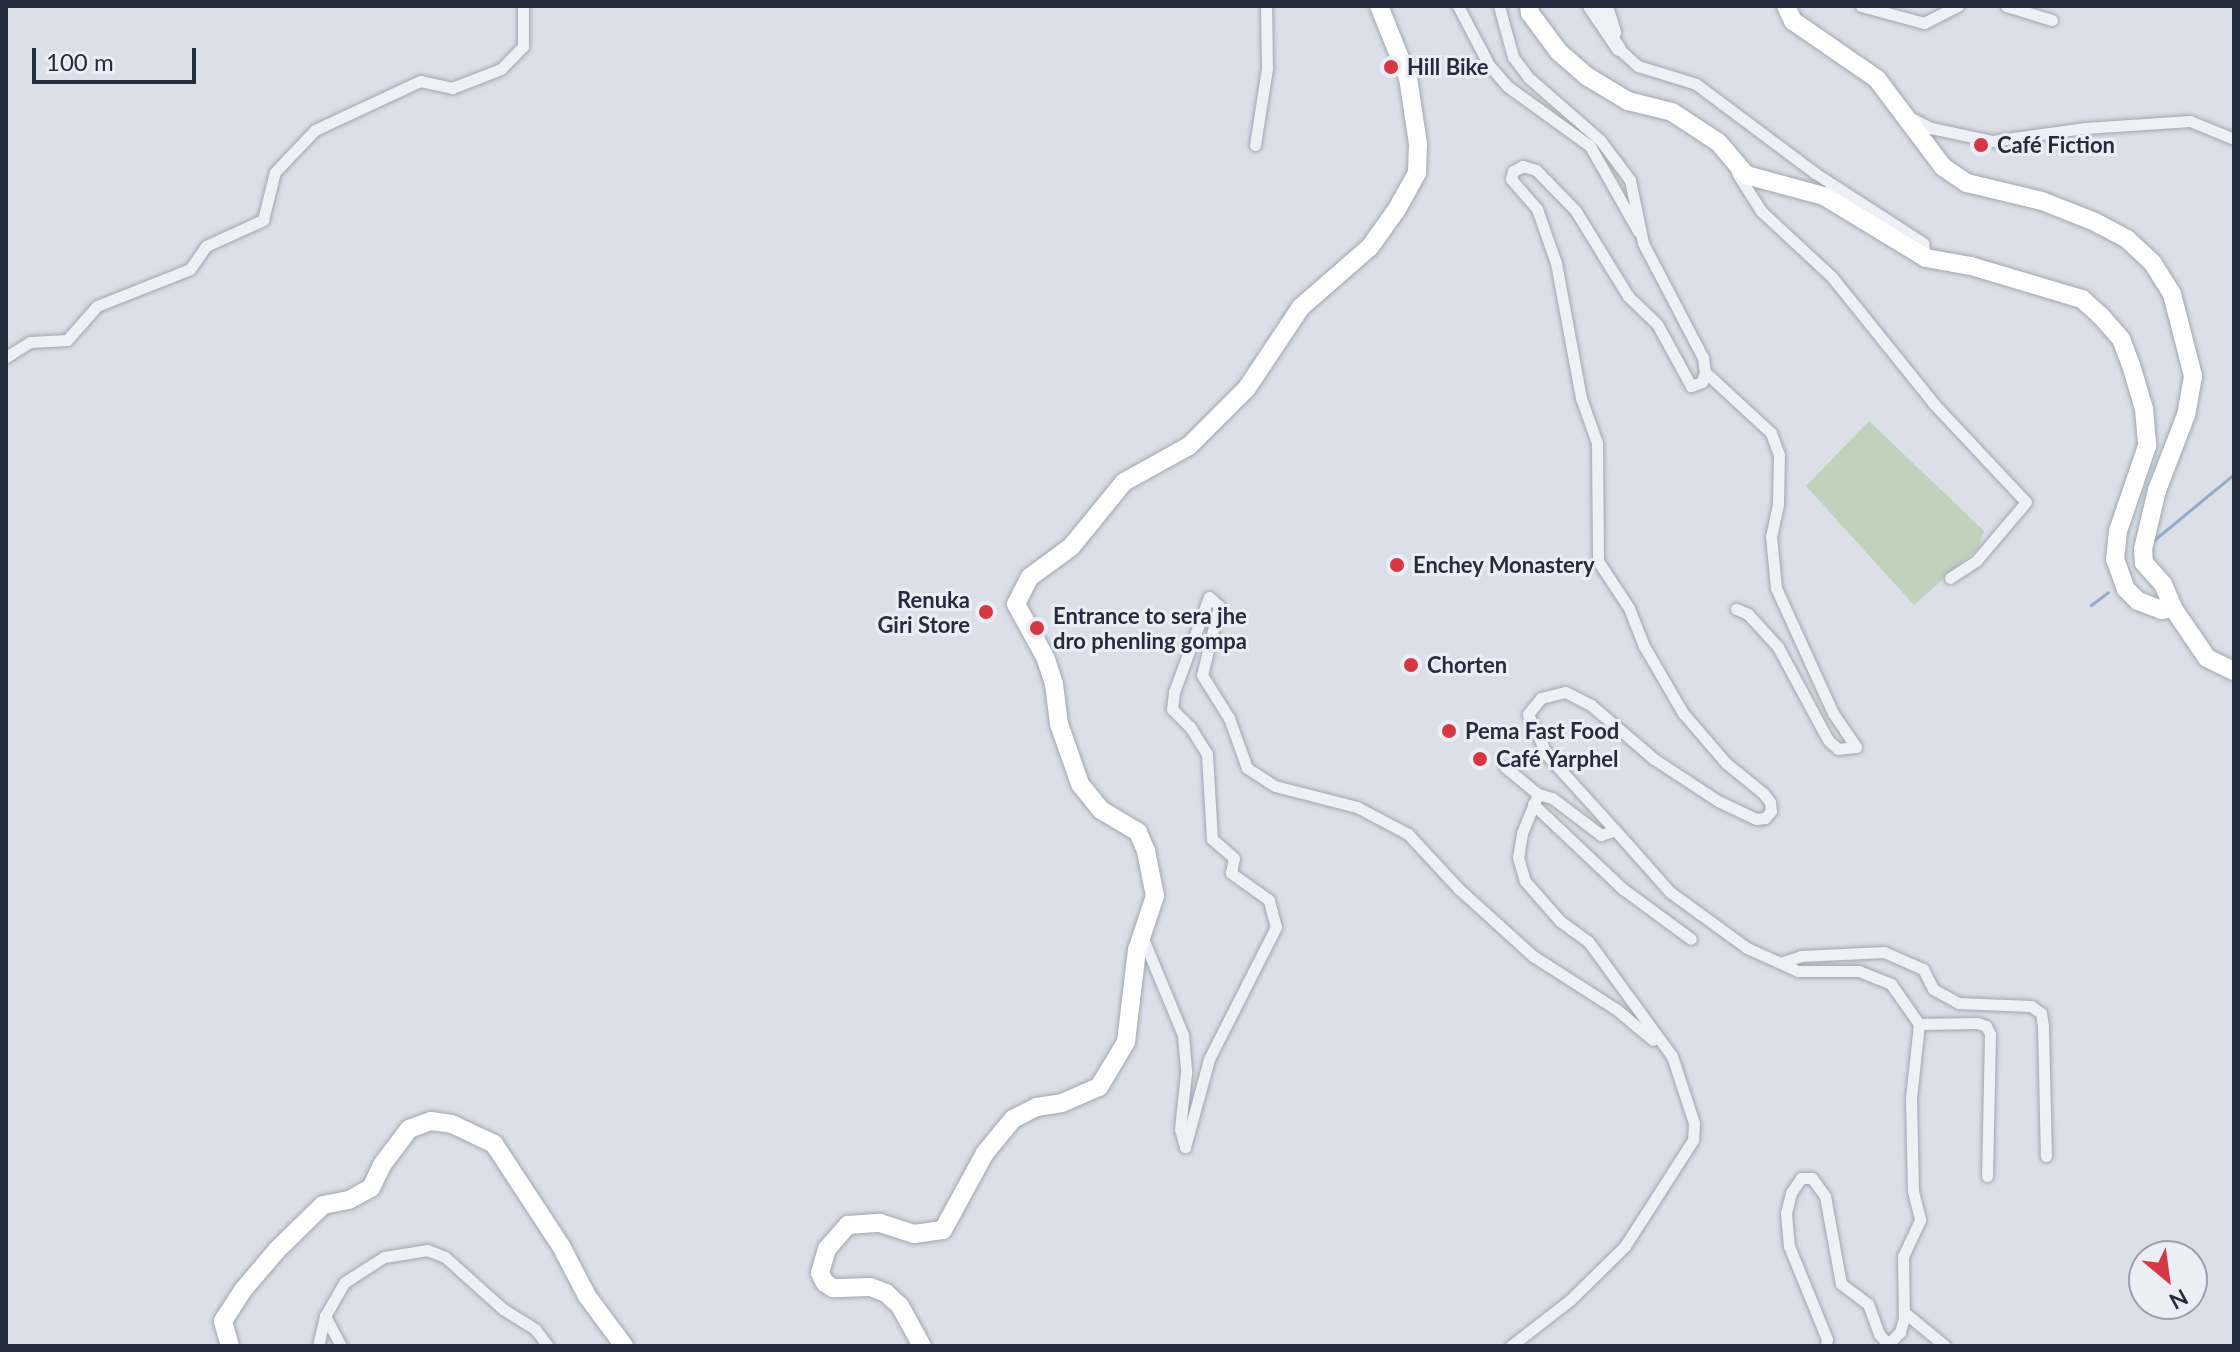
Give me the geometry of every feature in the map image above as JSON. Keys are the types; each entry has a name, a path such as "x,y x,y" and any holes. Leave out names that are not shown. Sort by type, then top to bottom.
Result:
{"main road":[{"path":"922,1346 900,1306 886,1293 870,1287 833,1288 825,1283 820,1273 827,1249 848,1225 880,1223 914,1234 943,1230 985,1153 1013,1119 1037,1107 1062,1103 1099,1087 1126,1042 1137,950 1155,896 1146,851 1138,832 1101,810 1080,784 1059,724 1054,684 1045,657 1016,604 1030,577 1071,547 1124,482 1189,446 1247,388 1301,307 1370,247 1397,209 1417,173 1417,131 1408,78 1379,6"},
{"path":"1529,6 1530,13 1559,52 1588,77 1628,101 1672,112 1719,143 1727,157 1746,175 1824,196 1926,258 1971,266 2082,299 2121,339 2144,409 2147,446 2118,531 2115,559 2126,589 2138,601 2161,610 2173,608"},
{"path":"1786,6 1793,21 1877,79 1943,167 1967,183 2042,201 2127,239 2152,262 2172,294 2193,376 2186,415 2157,490 2143,549 2144,563 2163,584 2173,608 2207,658 2234,671"},
{"path":"230,1346 223,1321 243,1290 277,1250 323,1205 349,1200 371,1188 382,1165 409,1129 431,1121 463,1128 494,1144 561,1246 587,1296 624,1346"}],"street":[{"path":"6,357 30,342 67,340 97,306 190,269 206,246 263,220 275,172 315,130 420,81 452,88 501,69 523,46 523,6"},
{"path":"1255,145 1267,68 1266,6"},
{"path":"1458,6 1489,65 1507,86 1590,146 1703,358 1705,372 1702,382 1691,386 1657,324 1628,296 1575,210 1536,170 1523,166 1513,171 1511,179 1537,209 1556,263 1581,398 1597,443 1598,561 1629,608 1644,646 1683,713 1726,763 1770,802 1771,811 1765,818 1756,819 1718,801 1654,759 1591,705 1565,692 1541,698 1528,714 1547,755 1670,892 1747,948 1798,971 1859,971 1891,984 1919,1024 1911,1098 1913,1191 1920,1220 1903,1256 1904,1312 1900,1332 1888,1344 1879,1334 1868,1304 1841,1284 1825,1196 1812,1178 1801,1178 1791,1193 1786,1213 1789,1246 1827,1339 1826,1346"},
{"path":"1499,6 1513,57 1529,78 1600,140 1630,180 1643,243"},
{"path":"1590,6 1619,49 1638,66 1696,84 1815,173 1923,243 1926,258"},
{"path":"1606,6 1619,49"},
{"path":"1861,6 1924,23 1958,6"},
{"path":"2006,6 2052,20"},
{"path":"1507,86 1513,57"},
{"path":"1903,114 1931,128 1992,141 2085,128 2190,121 2234,139"},
{"path":"1727,157 1761,211 1832,277 1934,404 2026,502 1976,561 1950,578"},
{"path":"1705,372 1771,433 1779,455 1778,504 1771,536 1776,588 1833,713 1856,747 1838,749 1828,740 1772,638 1748,614 1736,609"},
{"path":"1142,936 1183,1035 1186,1073 1180,1129 1185,1147 1209,1059 1276,927 1269,900 1231,873 1234,858 1212,839 1207,754 1190,727 1172,709 1174,692 1209,597 1219,606 1202,675 1229,718 1247,768 1275,786 1357,807 1408,834 1459,889 1533,956 1616,1009 1672,1056"},
{"path":"1505,767 1623,889 1691,939"},
{"path":"1536,799 1552,798 1601,835 1615,830"},
{"path":"1511,1346 1570,1300 1625,1246 1693,1140 1694,1123 1672,1056 1588,941 1560,921 1529,889 1518,857 1536,799"},
{"path":"1783,962 1801,956 1884,952 1923,969 1933,989 1958,1003 2031,1006 2041,1013 2046,1156"},
{"path":"1919,1024 1977,1023 1986,1026 1990,1034 1987,1176"},
{"path":"318,1346 325,1316 345,1282 384,1257 427,1250 445,1257 503,1309 535,1329 548,1346"},
{"path":"1904,1312 1945,1346"},
{"path":"325,1316 341,1346"}],"green space":[{"path":"1869,421 1984,531 1978,548 1914,605 1806,486"}],"waterway":[{"path":"2154,540 2234,474"},
{"path":"2091,605 2108,592"}],"place":[{"name":"Hill Bike","path":"1391,67"},
{"name":"Café Fiction","path":"1981,145"},
{"name":"Enchey Monastery","path":"1397,565"},
{"name":"Renuka Giri Store","path":"986,612"},
{"name":"Entrance to sera jhe dro phenling gompa","path":"1037,628"},
{"name":"Chorten","path":"1411,665"},
{"name":"Pema Fast Food","path":"1449,731"},
{"name":"Café Yarphel","path":"1480,759"}]}
